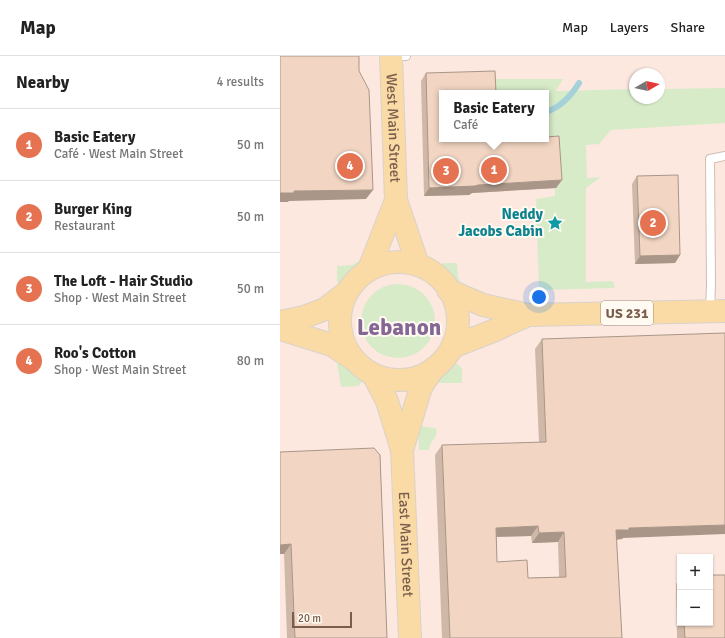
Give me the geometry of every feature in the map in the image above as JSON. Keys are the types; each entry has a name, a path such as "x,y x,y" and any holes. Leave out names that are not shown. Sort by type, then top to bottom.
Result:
{"main road":[{"name":"West Main Street","path":"391,56 396,200 418,265"},
{"name":"West Main Street","path":"369,269 396,200"},
{"name":"US 231","path":"280,322 304,317 324,310 347,292 357,279 369,269 393,262 418,265 430,271 440,279 455,303 458,318 452,347 444,359 433,369 422,375 410,379 391,379 373,374 354,360 344,344 340,327 341,309 347,292"},
{"name":"US 231","path":"448,290 483,305 528,315 717,311"},
{"name":"US 231","path":"452,347 528,315"},
{"path":"280,329 332,345 354,360"},
{"name":"East Main Street","path":"402,450 422,387 433,369"},
{"name":"East Main Street","path":"373,374 387,401 402,450 410,638"}],"lane":[{"path":"391,56 406,56"},
{"path":"717,311 711,285 710,159 725,156"}],"shaded area":[{"path":"280,56 725,56 725,638 280,638"}],"green space":[{"path":"490,79 563,79 556,91 629,89 629,104 665,104 665,89 725,88 725,123 611,130 599,144 586,145 587,178 601,177 586,188 586,282 613,281 615,288 539,290 536,199 555,196 553,145 549,142 549,90 490,90"},
{"path":"359,261 360,263 340,284 337,281 337,266 352,265"},
{"path":"443,263 457,263 458,277 462,286 460,287 441,267"},
{"path":"398,284 412,287 424,295 432,307 435,321 432,335 424,347 412,355 398,358 384,355 372,347 364,335 361,321 364,307 372,295 384,287"},
{"path":"341,361 351,373 362,381 359,386 341,387 337,363"},
{"path":"455,362 462,368 462,383 436,383"},
{"path":"420,424 425,427 436,428 437,431 429,450 419,450 418,428"}],"building":[{"path":"280,56 359,56 359,71 369,90 373,190 294,191 294,193 280,193"},
{"path":"495,71 496,90 439,90 439,142 549,142 549,137 559,136 562,180 429,188 426,73"},
{"path":"678,175 680,255 640,256 637,176"},
{"path":"725,333 725,525 629,528 629,530 616,530 622,638 450,638 442,445 546,442 542,339","holes":["538,526 539,533 564,532 566,577 528,578 527,560 497,562 496,528"]},
{"path":"374,448 380,455 387,638 295,638 291,544 280,545 280,452"},
{"path":"713,575 725,575 725,638 685,638 684,626 713,626"}],"waterway":[{"path":"549,111 565,100 579,83"}],"place":[{"name":"Roo's Cotton","path":"350,166"},
{"name":"Basic Eatery","path":"494,170"},
{"name":"The Loft - Hair Studio","path":"446,171"},
{"name":"Neddy Jacobs Cabin","path":"555,223"},
{"name":"Burger King","path":"653,223"}],"district":[{"name":"Lebanon","path":"399,327"}]}
